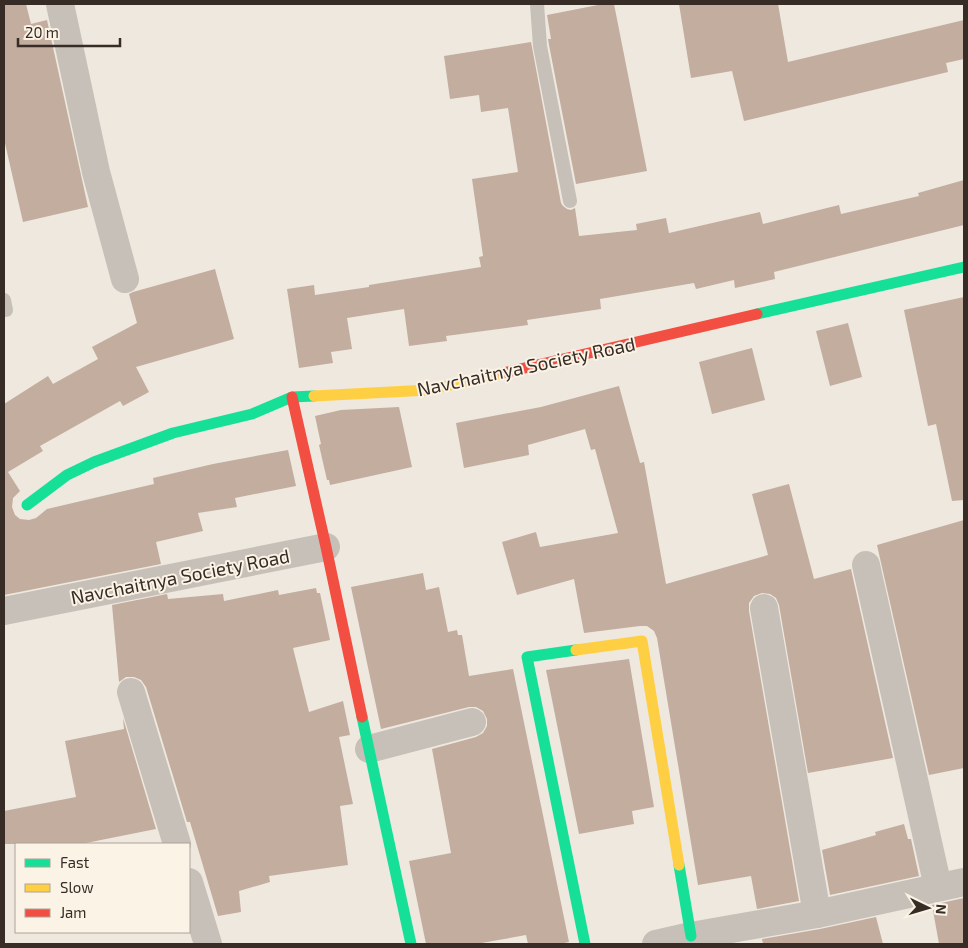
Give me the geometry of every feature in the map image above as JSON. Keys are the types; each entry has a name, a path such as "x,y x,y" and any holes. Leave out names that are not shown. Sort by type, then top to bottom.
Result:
{"street":[{"path":"60,4 96,172 124,279"},
{"name":"Navchaitnya Society Road","path":"292,397 429,390 964,267"},
{"path":"28,505 67,475 94,462 173,433 252,414 292,397 411,944"},
{"name":"Navchaitnya Society Road","path":"4,611 326,548"},
{"path":"656,944 817,914 951,885 866,565"},
{"path":"764,608 817,914"},
{"path":"585,944 527,658 642,641 691,936"},
{"path":"131,692 177,843"},
{"path":"369,748 472,722"},
{"path":"190,885 208,944"}],"lane":[{"path":"537,4 540,46 570,201"},
{"path":"4,300 6,310 4,310"}],"building":[{"path":"4,4 26,4 31,24 47,20 88,207 23,222 4,139"},
{"path":"603,4 614,4 647,171 576,184 549,45 548,39 551,39 547,15"},
{"path":"679,4 778,4 788,62 964,20 964,59 946,63 948,72 744,121 732,71 691,78"},
{"path":"531,42 561,203 567,209 575,208 579,236 637,230 636,224 666,218 669,233 760,212 763,224 839,205 841,214 919,196 918,193 964,180 964,225 774,272 775,279 735,288 734,280 696,289 694,283 600,299 601,309 527,320 528,325 446,336 447,341 409,346 404,309 347,318 352,349 331,352 333,363 299,368 287,289 314,285 315,295 481,267 479,257 483,256 472,179 518,172 508,108 481,112 479,95 450,99 444,56"},
{"path":"215,269 234,339 136,367 149,392 123,406 120,401 40,446 43,451 8,472 20,491 13,498 12,507 15,515 20,519 29,520 36,518 47,509 154,484 153,478 213,464 288,450 296,486 235,498 237,507 198,513 203,531 156,542 161,564 4,595 4,404 48,376 53,384 98,359 92,347 137,323 129,294"},
{"path":"964,297 964,500 952,501 936,424 928,426 904,310"},
{"path":"848,323 862,377 830,386 816,331"},
{"path":"752,348 765,400 712,414 699,362"},
{"path":"619,386 640,463 644,462 666,584 768,555 752,494 789,484 814,579 851,569 893,758 808,773 779,605 776,598 770,594 762,593 754,596 749,603 799,901 757,909 751,876 698,885 657,638 654,631 647,626 640,626 584,633 574,579 517,595 502,542 536,532 540,547 618,533 595,449 591,450 585,429 528,445 529,455 464,468 456,423 541,407"},
{"path":"399,407 412,467 330,485 329,480 327,480 319,445 321,444 315,416 341,410"},
{"path":"964,520 964,768 929,775 877,545"},
{"path":"423,573 426,590 439,587 448,632 457,630 458,635 462,635 469,676 513,669 569,942 559,944 528,944 526,935 476,944 426,944 409,861 451,853 432,749 476,737 483,733 487,726 487,719 483,711 476,707 469,707 381,729 351,587"},
{"path":"316,588 317,593 320,593 330,640 293,648 309,712 343,701 350,735 339,737 353,804 340,806 348,865 269,876 270,882 239,891 241,912 218,916 146,687 141,680 134,677 126,677 119,682 112,605 167,594 168,599 223,594 224,601 278,590 279,595"},
{"path":"629,659 654,807 632,811 634,824 579,834 546,670"},
{"path":"123,718 156,829 86,843 4,844 4,811 76,797 65,741 124,729"},
{"path":"904,824 908,839 911,839 919,876 830,895 822,850 876,835 875,832"},
{"path":"964,898 964,944 939,944 932,905"},
{"path":"876,917 883,944 763,944 762,939"}],"traffic: fast":[{"path":"757,314 964,267"},
{"path":"27,505 67,475 94,462 173,433 252,414 292,397 314,396"},
{"path":"576,650 527,657 585,944"},
{"path":"362,717 411,944"},
{"path":"679,865 691,936"}],"traffic: slow":[{"path":"314,396 429,390 503,373"},
{"path":"576,650 642,641 679,865"}],"traffic: jam":[{"path":"503,373 757,314"},
{"path":"292,397 362,717"}]}
